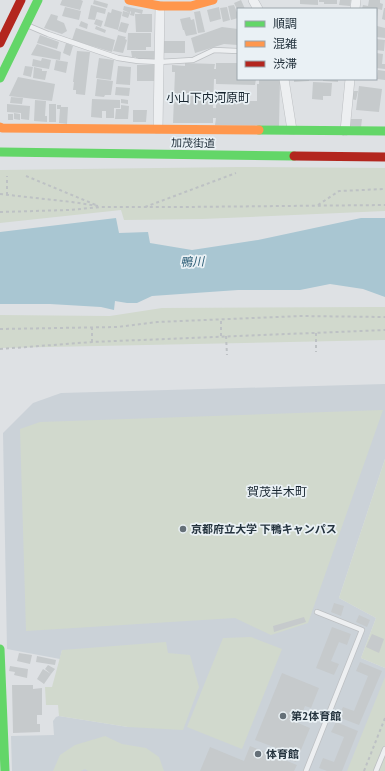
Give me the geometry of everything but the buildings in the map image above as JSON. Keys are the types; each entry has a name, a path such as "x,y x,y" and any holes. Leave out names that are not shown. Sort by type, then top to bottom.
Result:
{"main road":[{"path":"0,43 21,0"},
{"path":"0,78 38,0"},
{"path":"128,0 146,2 160,6 191,6 213,0"},
{"path":"0,127 385,131"},
{"name":"加茂街道","path":"0,152 385,157"},
{"path":"0,649 5,771"}],"street":[{"path":"158,129 160,6"},
{"path":"284,80 292,130"},
{"path":"345,131 350,80"}],"lane":[{"path":"26,25 118,58 138,61 159,62 193,60 214,50 237,51"},
{"path":"306,771 362,630 317,612"},
{"path":"376,771 385,749"}],"path":[{"path":"144,207 236,172"},
{"path":"7,176 7,195"},
{"path":"26,176 101,207"},
{"path":"317,206 339,191 385,189"},
{"path":"0,194 72,202 101,207"},
{"path":"0,212 69,210 101,207 385,205"},
{"path":"0,330 117,327 157,322 300,316 385,317"},
{"path":"221,319 221,336"},
{"path":"92,327 92,342"},
{"path":"0,349 92,342 385,330"},
{"path":"316,333 316,352"},
{"path":"226,336 227,355"},
{"path":"364,771 385,718"}],"shaded area":[{"path":"238,167 385,168 385,211 202,219 124,220 121,210 0,223 0,170"},
{"path":"385,307 385,340 0,348 0,315 110,316 162,308"},
{"name":"京都府立大学 下鴨キャンパス","path":"385,384 385,459 339,598 376,618 361,658 385,668 385,680 348,771 12,771 11,736 54,735 53,721 56,717 59,716 128,727 62,650 60,659 7,649 3,433 33,403 61,393"},
{"path":"383,410 308,623 271,635 235,618 26,631 20,429 40,422"},
{"path":"385,459 385,668 361,658 376,618 339,598"},
{"path":"251,637 282,649 242,749 187,727 223,638"},
{"path":"166,642 168,653 190,655 199,687 183,730 128,727 59,716 58,705 46,705 45,687 52,687 62,650"},
{"path":"385,677 385,771 347,771"},
{"path":"105,736 122,744 146,748 159,757 164,771 88,771 85,769 81,771 53,771 60,755 75,745"}],"water":[{"name":"鴨川","path":"116,218 119,233 148,232 150,243 192,250 258,240 361,218 385,218 385,297 363,289 330,284 300,290 238,290 152,296 137,303 115,301 114,310 101,307 50,304 0,304 0,232"}],"traffic: fast":[{"path":"0,78 38,0"},
{"path":"259,130 385,131"},
{"path":"0,152 294,156"},
{"path":"0,649 5,771"}],"traffic: slow":[{"path":"129,0 160,6 191,6 213,0"},
{"path":"0,127 259,130"}],"traffic: jam":[{"path":"0,43 21,0"},
{"path":"294,156 385,157"}],"place":[{"name":"京都府立大学 下鴨キャンパス","path":"183,529"},
{"name":"第2体育館","path":"283,716"},
{"name":"体育館","path":"258,754"}],"district":[{"name":"小山下内河原町","path":"208,98"},
{"name":"賀茂半木町","path":"277,492"}]}
